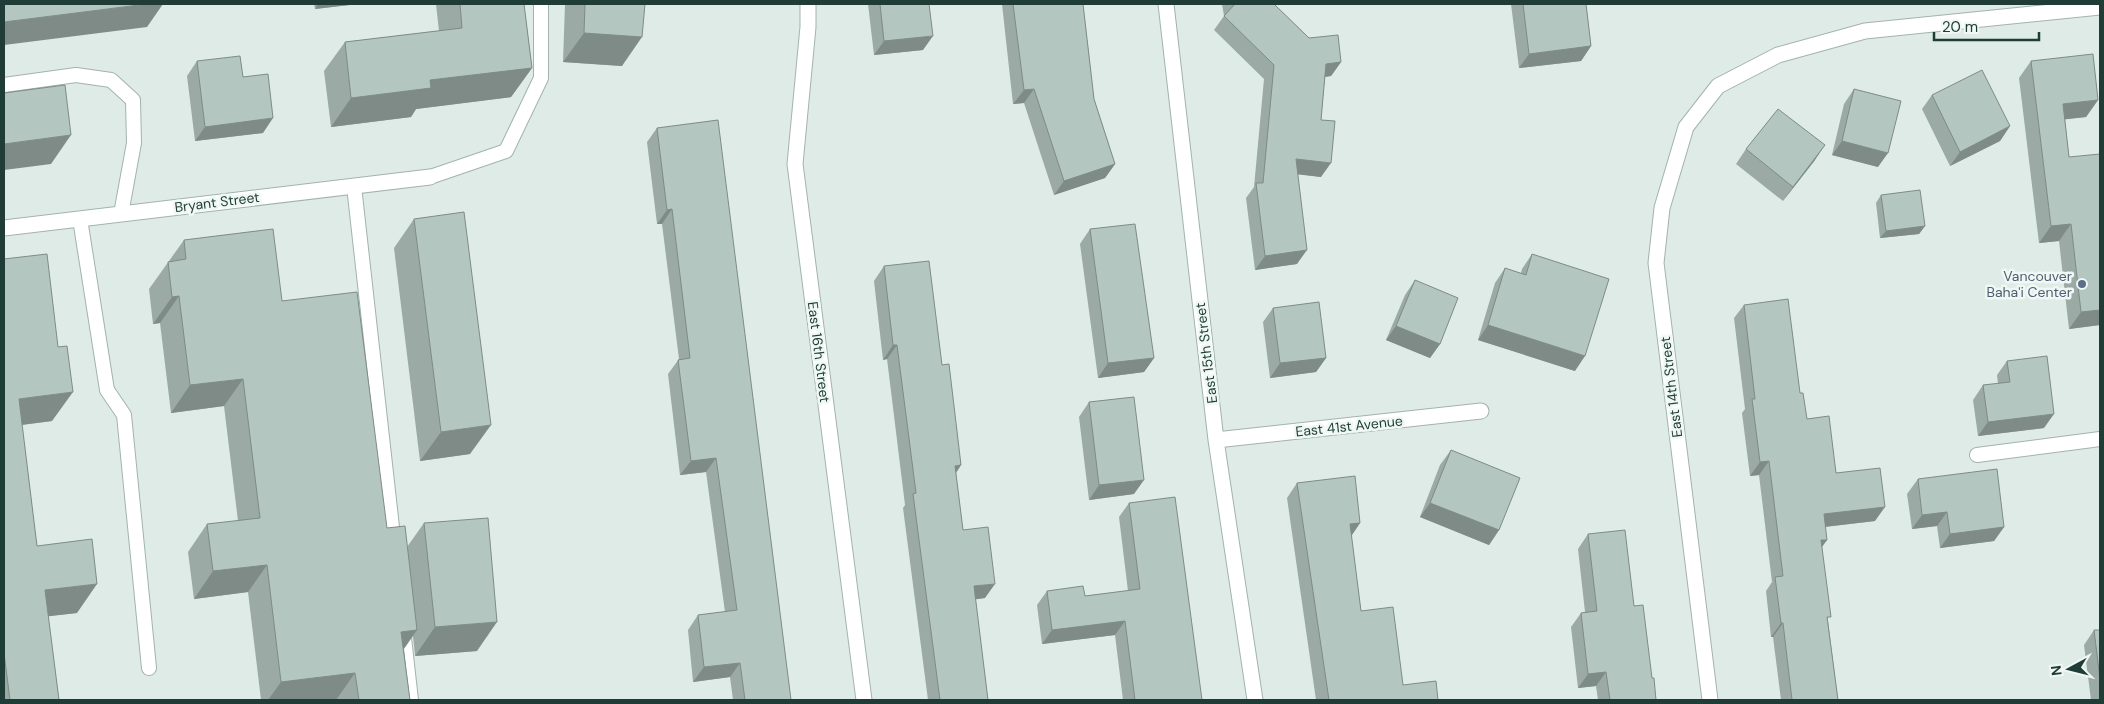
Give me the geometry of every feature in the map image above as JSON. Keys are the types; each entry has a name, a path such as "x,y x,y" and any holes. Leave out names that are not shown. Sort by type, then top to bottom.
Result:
{"street":[{"name":"East 16th Street","path":"808,4 808,27 795,164 864,700"},
{"name":"East 15th Street","path":"1166,4 1216,440 1255,700"},
{"name":"East 14th Street","path":"1710,700 1656,263 1662,208 1686,127 1718,86 1778,55 1866,31 2100,7"},
{"name":"Bryant Street","path":"4,228 430,177"},
{"name":"East 41st Avenue","path":"1216,440 1481,411"}],"lane":[{"path":"430,177 506,151 541,78 542,4"},
{"path":"4,85 76,75 111,80 133,100 134,142 121,214"},
{"path":"354,186 395,555"},
{"path":"80,219 108,390 124,415 149,668"},
{"path":"1977,455 2100,439"},
{"path":"402,613 411,700"}],"building":[{"path":"4,4 147,4 4,22"},
{"path":"460,4 524,4 532,68 430,80 431,88 351,98 345,42 462,28"},
{"path":"585,4 645,4 642,37 584,33"},
{"path":"880,4 929,4 933,36 884,41"},
{"path":"1013,4 1083,4 1094,99 1115,164 1064,181 1034,89 1024,90"},
{"path":"1234,4 1274,4 1309,38 1338,35 1341,62 1326,64 1321,120 1335,121 1331,163 1296,159 1307,250 1265,256 1256,183 1263,183 1274,65 1224,16"},
{"path":"1523,4 1586,4 1591,46 1529,54"},
{"path":"2093,54 2098,100 2063,104 2069,157 2100,154 2100,310 2081,312 2071,224 2051,226 2031,61"},
{"path":"240,56 243,77 268,74 273,118 205,127 197,61"},
{"path":"1982,70 2010,126 1960,152 1932,95"},
{"path":"65,85 71,135 4,144 4,93"},
{"path":"1854,89 1901,101 1888,153 1842,141"},
{"path":"1778,109 1825,145 1793,187 1746,149"},
{"path":"718,120 791,700 745,700 740,663 704,667 698,615 737,610 716,458 691,461 678,360 690,358 672,209 667,210 657,128"},
{"path":"1920,190 1925,226 1886,231 1881,195"},
{"path":"464,212 491,425 441,432 414,219"},
{"path":"1135,224 1154,358 1108,363 1090,229"},
{"path":"273,229 282,301 357,292 387,528 405,526 417,630 401,632 410,700 359,700 355,673 281,682 267,565 213,571 207,524 260,518 243,379 190,385 179,296 172,297 168,262 186,259 184,240"},
{"path":"47,254 58,347 67,346 73,392 19,399 37,546 92,539 97,584 45,590 59,700 10,700 4,653 4,259"},
{"path":"1532,254 1609,279 1585,356 1488,325 1505,268 1526,275"},
{"path":"929,261 942,365 949,364 961,465 955,466 963,530 988,527 995,584 974,586 988,700 940,700 913,494 916,493 897,345 893,345 884,266"},
{"path":"1415,280 1458,298 1440,344 1396,326"},
{"path":"1788,299 1800,393 1803,393 1807,419 1829,416 1836,473 1880,468 1885,507 1824,514 1827,540 1821,540 1831,617 1827,617 1838,700 1792,700 1783,623 1781,623 1775,577 1783,576 1769,461 1760,462 1752,399 1755,399 1744,305"},
{"path":"1319,302 1326,358 1280,363 1273,308"},
{"path":"2047,356 2054,414 1988,422 1983,385 2010,382 2007,361"},
{"path":"1134,397 1144,480 1099,485 1089,402"},
{"path":"1451,450 1520,478 1499,530 1430,503"},
{"path":"1997,469 2004,527 1950,534 1947,512 1922,515 1918,479"},
{"path":"1355,476 1360,523 1350,524 1361,611 1393,607 1403,685 1436,681 1438,700 1329,700 1297,483"},
{"path":"1175,497 1202,700 1135,700 1125,621 1052,630 1047,591 1083,586 1085,596 1140,589 1129,503"},
{"path":"488,518 497,622 435,627 424,523"},
{"path":"1625,530 1634,606 1643,605 1656,700 1610,700 1606,672 1588,674 1581,613 1597,611 1588,534"},
{"path":"2094,630 2100,630 2100,679"}],"place":[{"name":"Vancouver Baha'i Center","path":"2082,284"}]}
